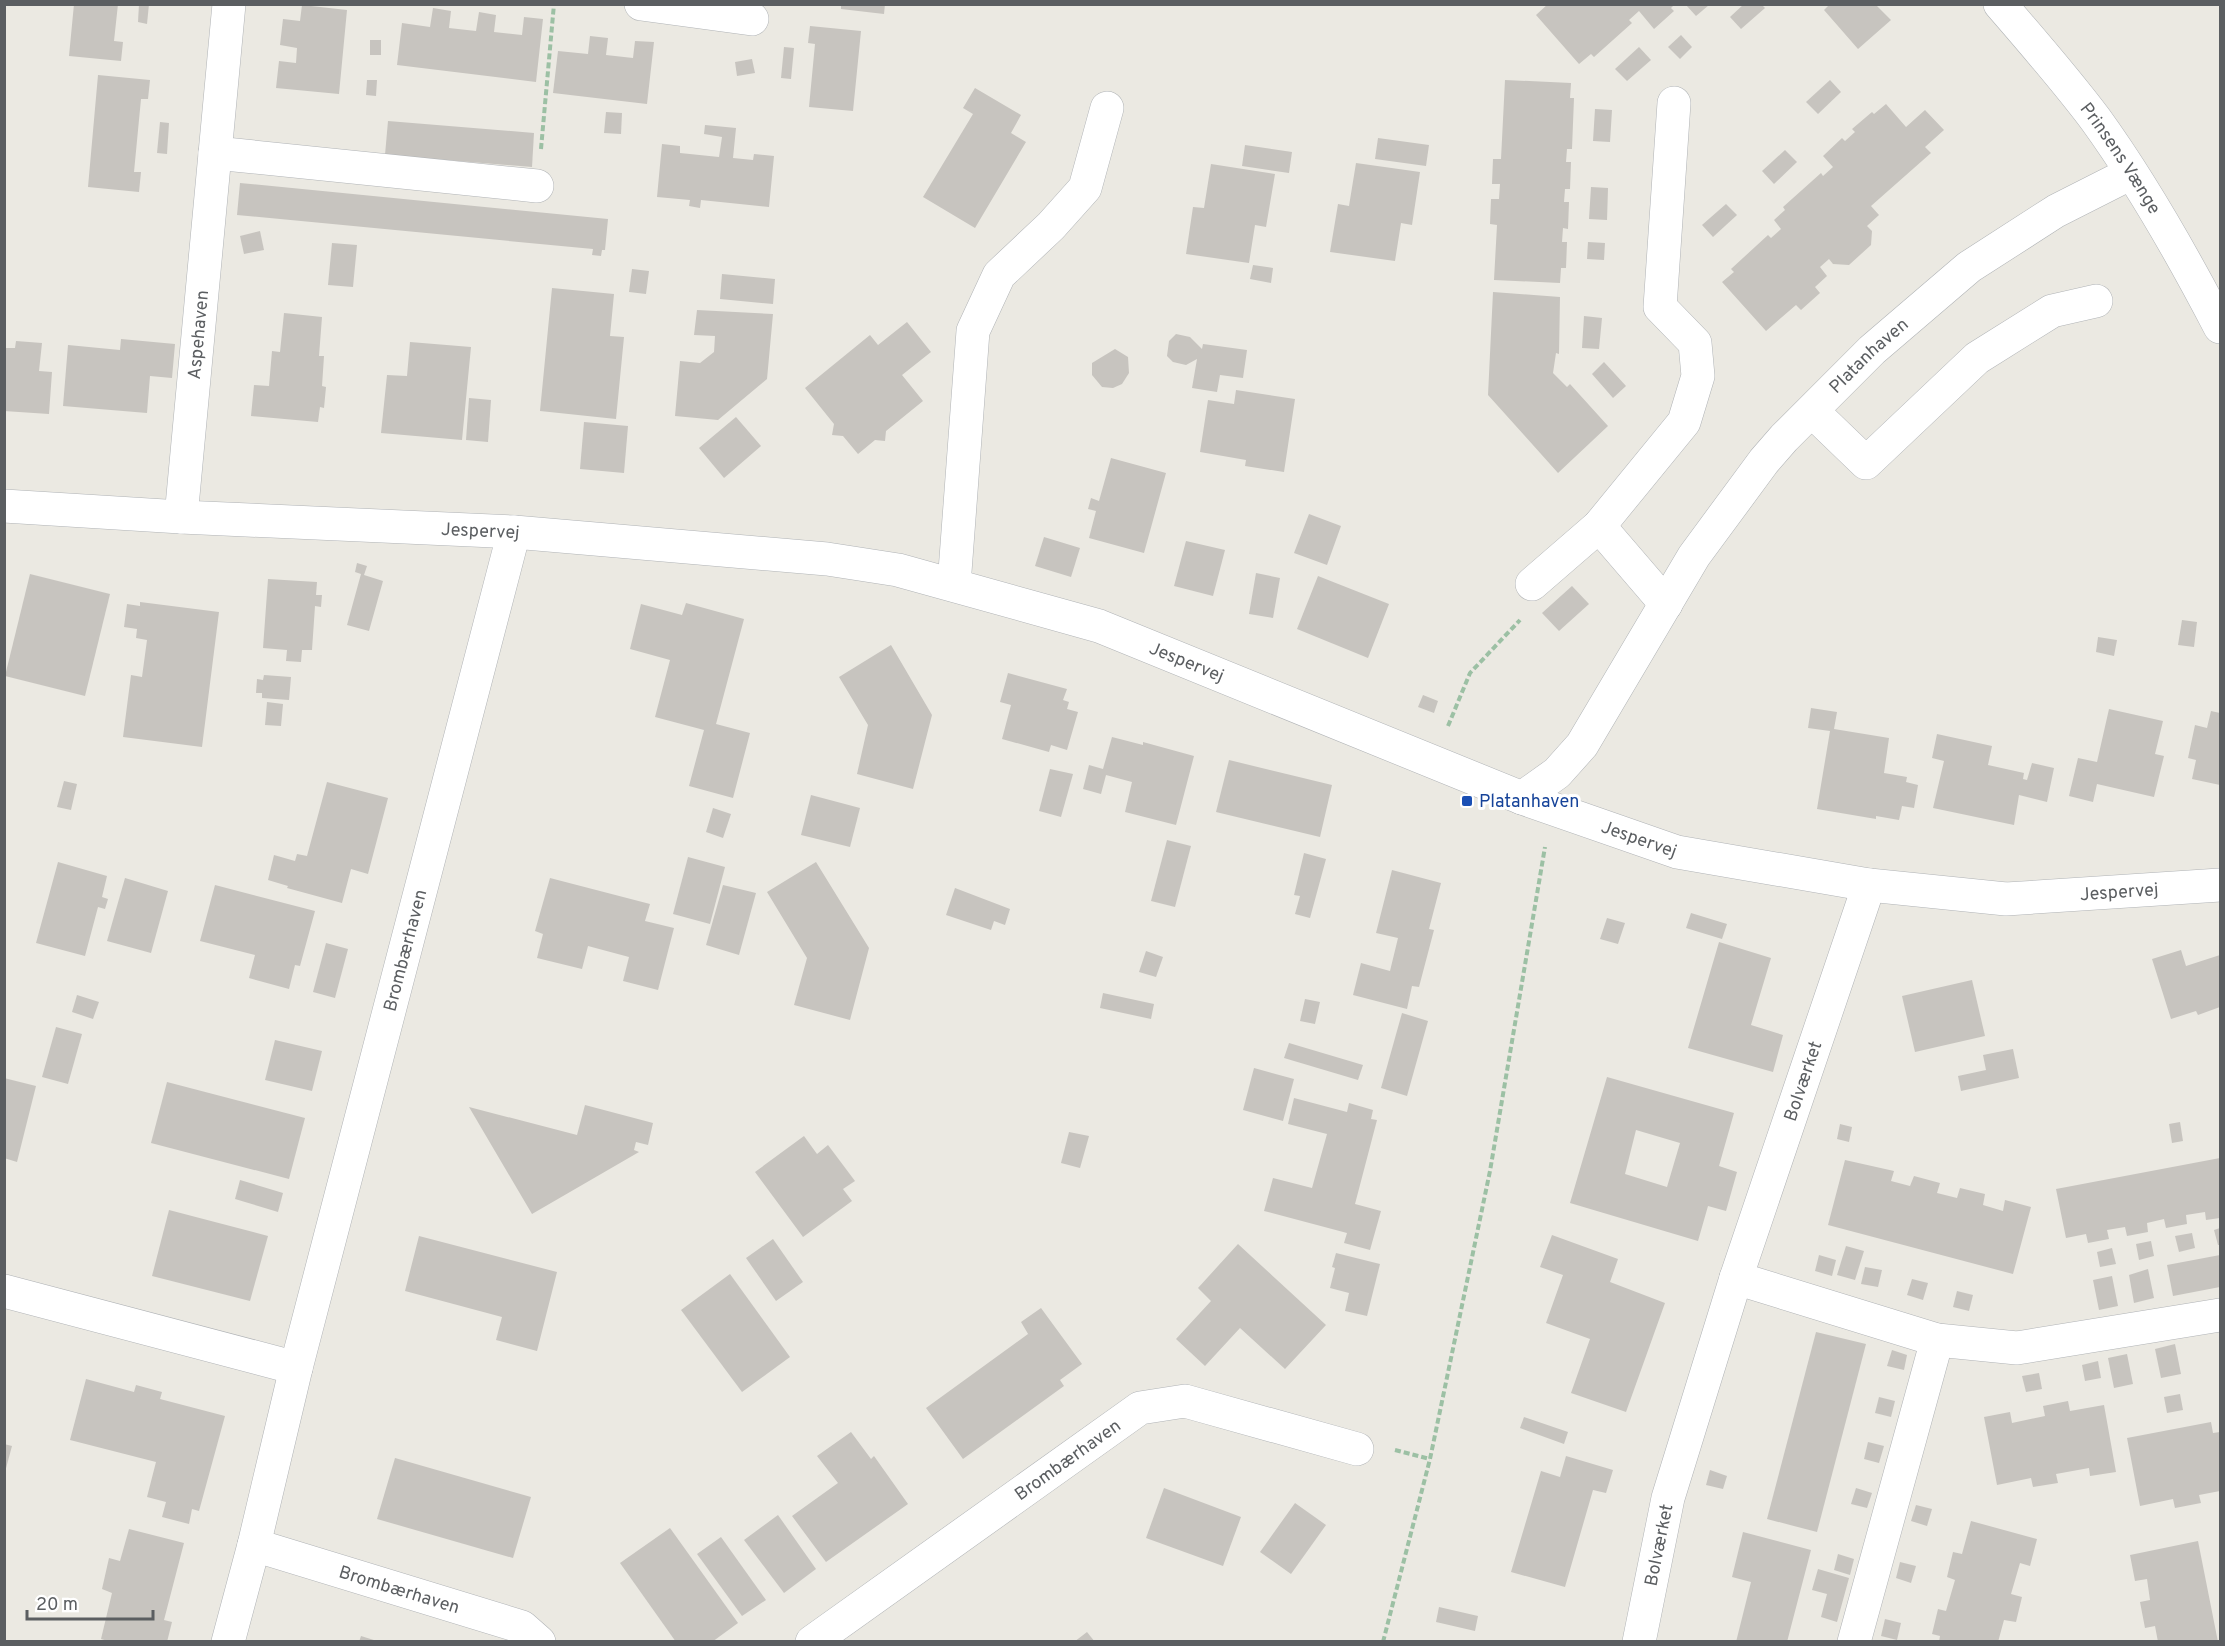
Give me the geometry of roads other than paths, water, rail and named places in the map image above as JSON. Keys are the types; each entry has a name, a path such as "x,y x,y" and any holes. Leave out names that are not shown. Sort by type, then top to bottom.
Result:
{"street":[{"name":"Aspehaven","path":"181,517 229,4"},
{"path":"641,4 752,19"},
{"name":"Prinsens Vænge","path":"2000,4 2038,47 2096,120 2132,173 2203,293 2220,327"},
{"path":"1532,584 1599,526 1684,422 1698,375 1695,343 1660,307 1674,103"},
{"path":"954,585 973,331 999,275 1051,226 1085,188 1107,108"},
{"path":"215,153 537,186"},
{"name":"Platanhaven","path":"1522,798 1557,773 1582,745 1694,556 1764,461 1812,411 1872,350 1969,267 2056,211 2132,173"},
{"path":"1812,411 1866,463 1977,358 2052,311 2096,301"},
{"name":"Jespervej","path":"4,506 181,517 514,532 827,559 897,570 1099,626 1522,798 1677,852 1869,885 2006,899 2220,885"},
{"path":"1599,526 1666,604"},
{"name":"Brombærhaven","path":"228,1641 254,1545 296,1368 514,532"},
{"name":"Bolværket","path":"1639,1641 1668,1498 1736,1278 1869,885"},
{"path":"1736,1278 1936,1340 2017,1348 2220,1315"},
{"path":"4,1291 296,1368"},
{"path":"1854,1641 1936,1340"},
{"name":"Brombærhaven","path":"812,1641 1140,1408 1185,1401 1357,1449"},
{"name":"Brombærhaven","path":"254,1545 522,1627 539,1641"}],"place":[{"name":"Platanhaven","path":"1467,801"}]}
